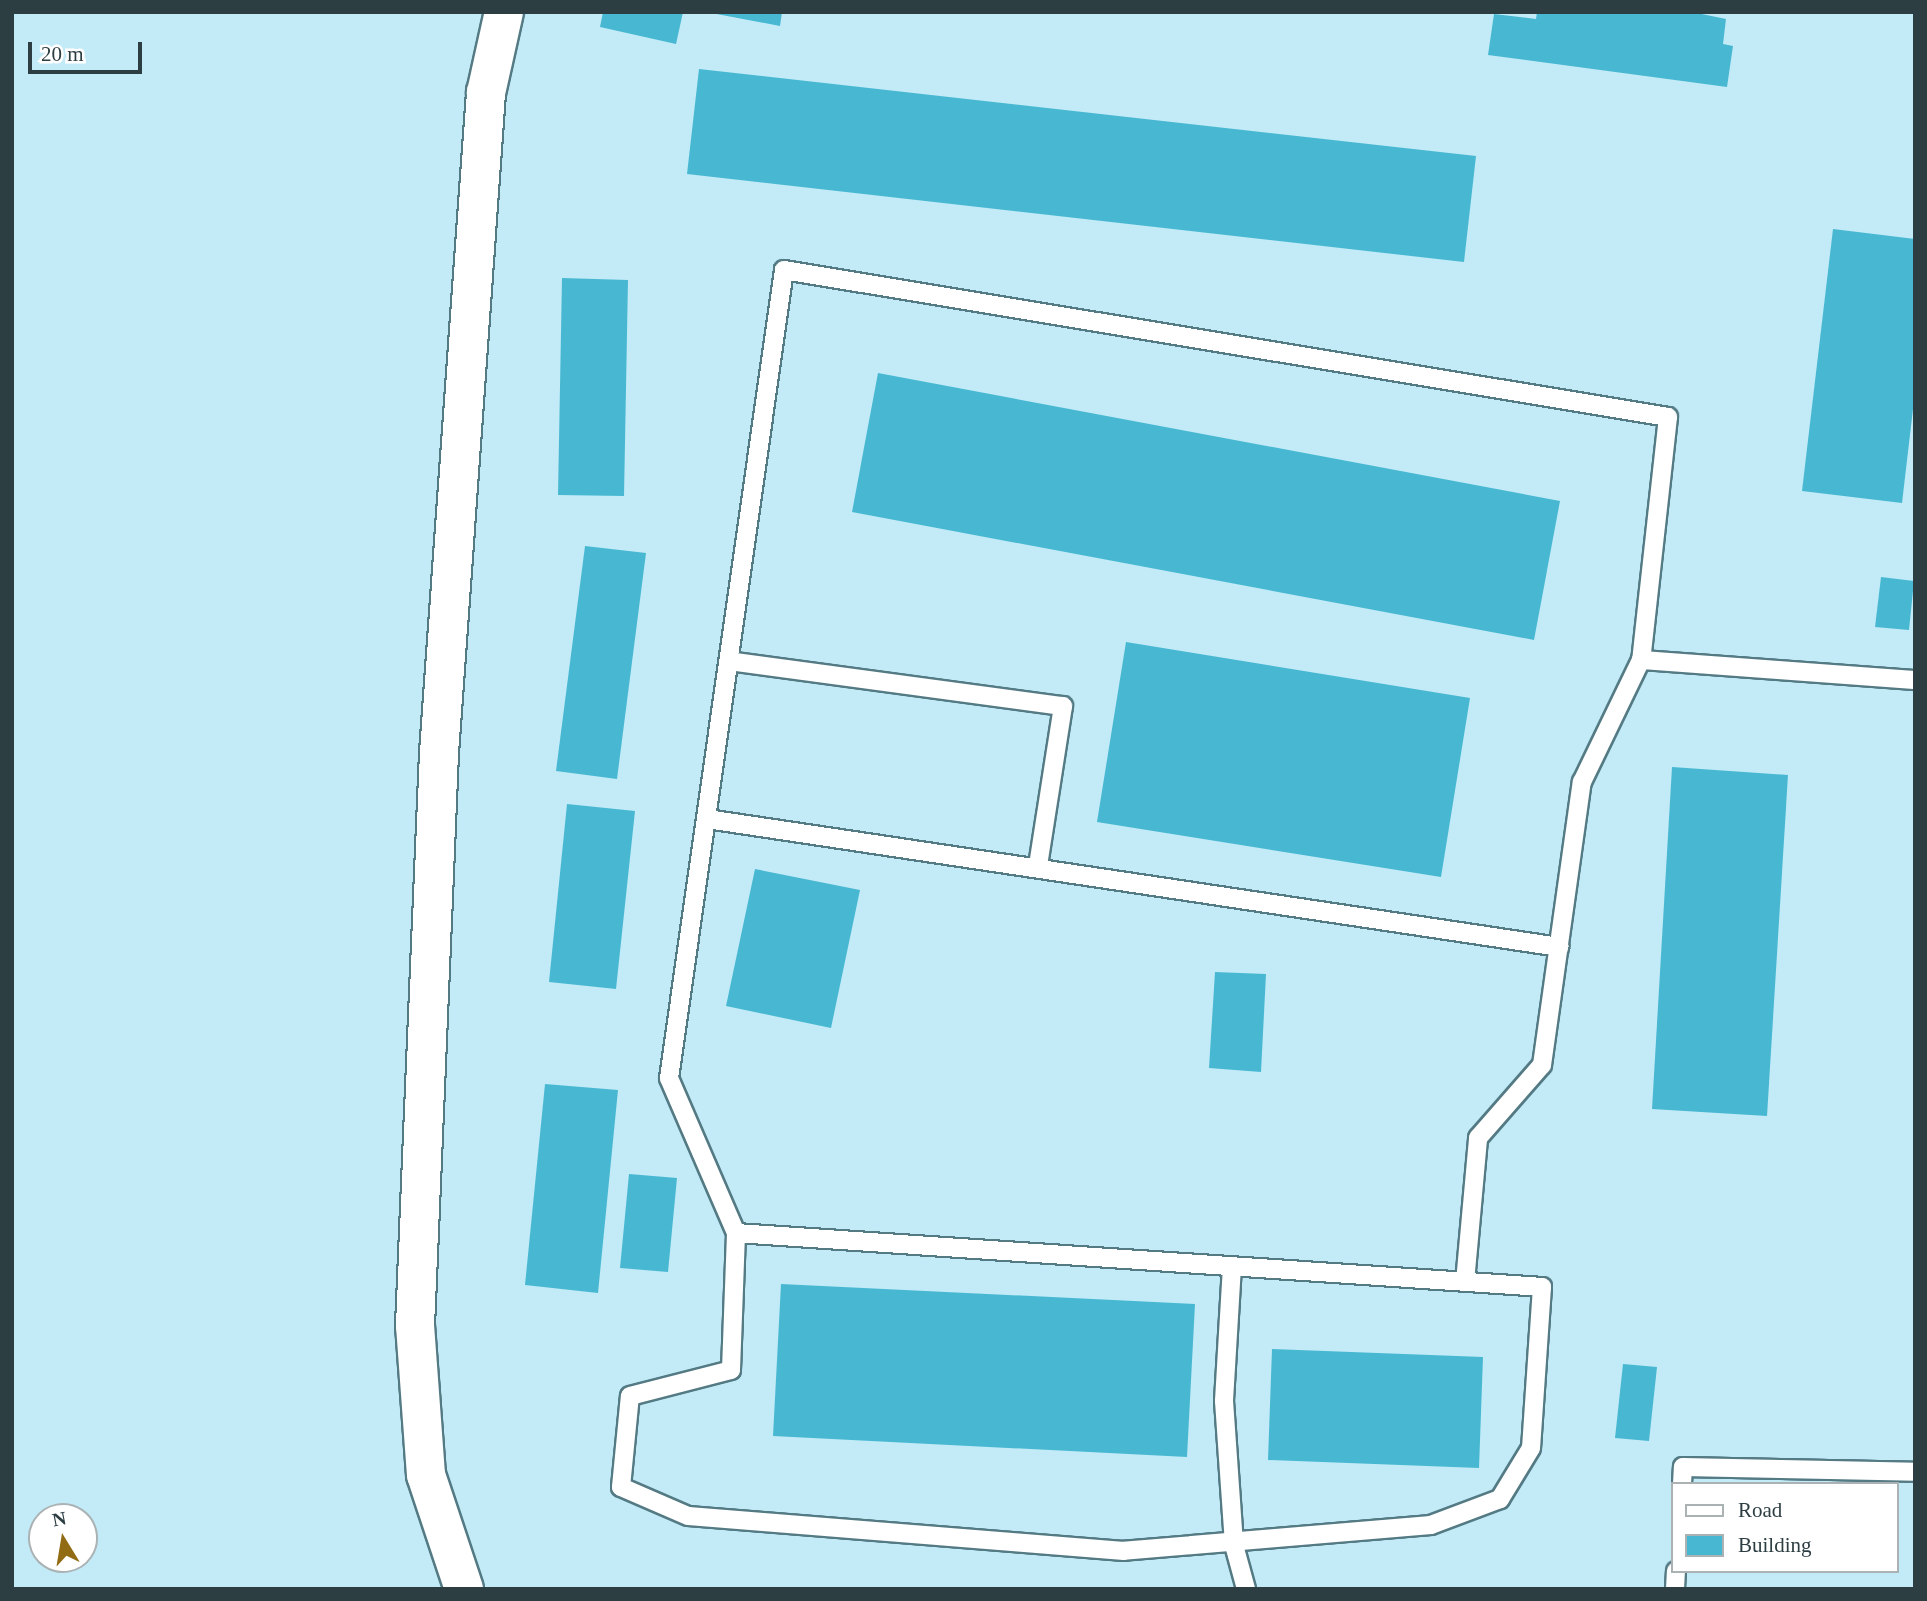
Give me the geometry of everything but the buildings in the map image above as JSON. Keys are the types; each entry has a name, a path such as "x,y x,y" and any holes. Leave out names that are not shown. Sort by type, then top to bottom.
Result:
{"street":[{"path":"464,1589 426,1475 415,1326 440,739 485,93 504,12"}],"lane":[{"path":"736,1233 1232,1266 1465,1282 1542,1287 1531,1448 1500,1499 1431,1525 1234,1545 1124,1551 688,1516 621,1487 630,1396 731,1370 736,1233 669,1078 784,270 1668,417 1641,660 1582,782 1542,1065 1478,1138 1465,1282"},
{"path":"1641,660 1915,680"},
{"path":"729,661 1063,706 1038,866"},
{"path":"707,819 1038,866 1559,947"},
{"path":"1232,1266 1224,1401 1234,1545 1246,1589"},
{"path":"1682,1482 1683,1466 1915,1472"}]}
